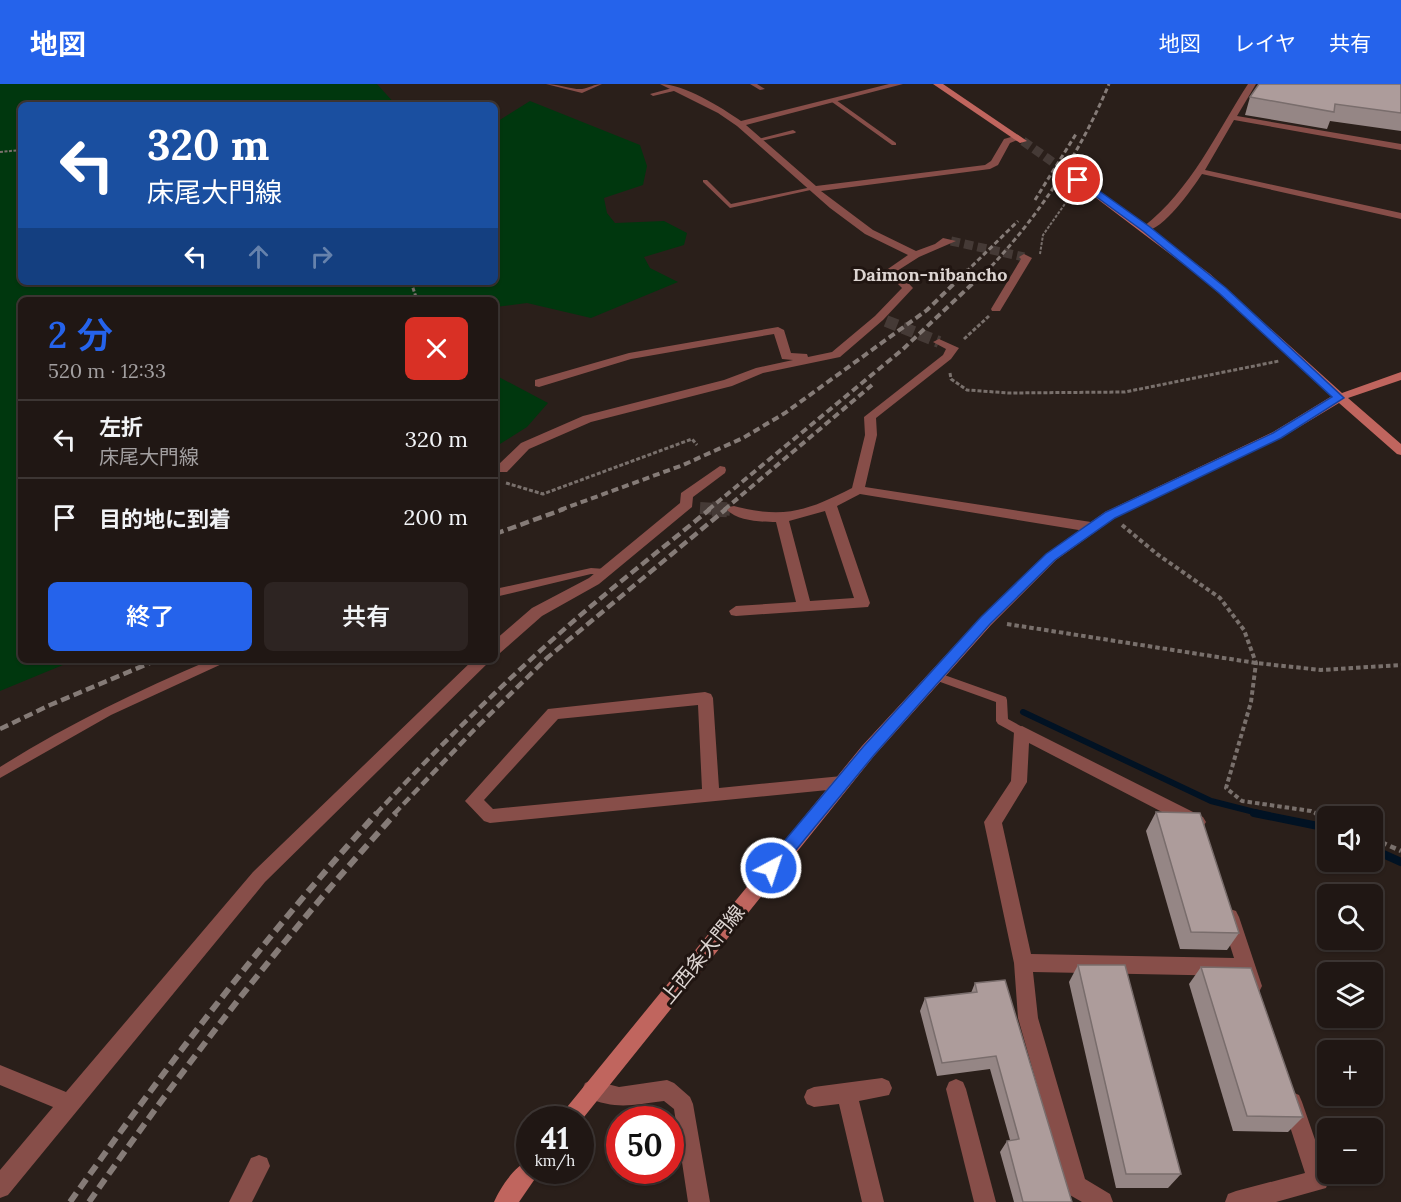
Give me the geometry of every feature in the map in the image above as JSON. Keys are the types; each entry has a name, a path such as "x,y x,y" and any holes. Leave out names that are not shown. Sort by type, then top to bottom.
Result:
{"main road":[{"path":"937,84 1020,139"},
{"path":"1082,183 1147,229 1223,291 1338,398 1401,451"},
{"name":"上西条大門線","path":"580,1106 842,783 986,621 1051,557 1090,527 1110,515 1277,435 1338,398 1401,376"},
{"path":"505,1202 519,1184"}],"street":[{"path":"740,124 899,84"},
{"path":"1147,229 1162,219 1199,171 1252,84"},
{"path":"674,86 696,101 722,111 740,124 812,189 869,232 915,255"},
{"path":"1230,117 1401,147"},
{"path":"812,189 987,167 995,163 1007,141 1020,139"},
{"path":"1199,171 1401,216"},
{"path":"502,469 525,446 587,419 728,383 760,370 836,355 883,320 908,288 890,271 915,255 939,246 946,240 951,241"},
{"path":"996,309 1027,258 1024,257"},
{"path":"539,383 629,356 778,330 786,357 836,355"},
{"path":"858,490 860,473 871,435 870,417 950,353 939,342"},
{"path":"498,646 537,612 594,581 694,506 686,496 720,470"},
{"path":"734,510 746,515 782,520 830,505 858,490 1090,527"},
{"path":"736,611 863,603 830,505"},
{"path":"782,520 804,607"},
{"path":"0,1187 259,876 480,663"},
{"path":"711,795 705,698 554,713 474,801 490,816 842,783"},
{"path":"1102,1202 1077,1186 1028,1018 1023,963 993,822 1019,782 1022,732 1200,823 1203,834"},
{"path":"1225,901 1257,1001"},
{"path":"1023,963 1246,967"},
{"path":"0,1076 70,1104"},
{"path":"814,1097 882,1088"},
{"path":"956,1089 985,1202"},
{"path":"592,1090 619,1096 667,1090 683,1104 699,1202"},
{"path":"1236,1202 1318,1180 1288,1090"},
{"path":"847,1093 873,1202"},
{"path":"240,1202 259,1166"}],"lane":[{"path":"549,84 582,91 599,84"},
{"path":"753,84 762,89"},
{"path":"653,94 674,86"},
{"path":"834,101 894,144"},
{"path":"757,140 793,132"},
{"path":"705,181 730,206 812,189"},
{"path":"498,592 591,571 605,572"},
{"path":"0,773 47,742 160,685 213,663"},
{"path":"936,676 1002,700 1002,721 1022,732"}],"path":[{"path":"0,152 18,150"},
{"path":"1040,260 1043,235 1082,183"},
{"path":"996,309 950,353 951,379 967,390 1062,394 1125,392 1295,358"},
{"path":"502,469 502,481 543,494 692,439 697,445"},
{"path":"1110,515 1157,554 1220,597 1244,630 1256,663 1251,702 1226,788 1242,801 1317,814"},
{"path":"986,621 1256,663 1321,670 1401,665"},
{"path":"1383,843 1401,851"}],"green space":[{"path":"0,84 377,84 393,102 18,102 18,285 498,285 498,121 530,101 640,145 647,166 643,185 604,198 607,213 615,223 664,221 687,233 684,245 644,257 650,268 678,282 591,318 527,303 498,307 498,297 18,297 18,663 68,663 0,691"},
{"path":"498,377 548,403 527,427 498,445"}],"building":[{"path":"1259,84 1401,84 1401,113 1335,104 1334,112 1250,97"},
{"path":"1156,812 1200,813 1239,933 1191,932"},
{"path":"1078,965 1125,965 1181,1174 1126,1174"},
{"path":"1201,967 1251,968 1303,1117 1247,1116"},
{"path":"1005,980 1072,1202 1023,1202 1007,1141 1019,1139 996,1056 942,1063 925,998 977,992 975,983"}],"waterway":[{"path":"1023,712 1211,801 1262,814"},
{"path":"1254,813 1317,826"},
{"path":"1383,854 1401,862"}],"tunnel":[{"path":"1023,141 1078,180"},
{"path":"951,241 1024,257"},
{"path":"886,321 939,342"},
{"path":"700,508 734,510 712,509"}],"railway":[{"path":"986,272 1023,229 1056,184 1085,135 1109,84"},
{"path":"1035,200 1076,134"},
{"path":"966,272 1018,221"},
{"path":"560,510 683,465 743,438 785,413 927,310 968,270"},
{"path":"708,510 902,350 987,270"},
{"path":"724,510 872,385"},
{"path":"498,533 564,509"},
{"path":"376,814 470,717 569,625 710,509"},
{"path":"394,814 547,658 726,509"},
{"path":"0,729 50,705 150,663"},
{"path":"70,1202 143,1101 256,954 377,813"},
{"path":"89,1202 161,1101 236,1003 314,907 396,813"}],"district":[{"name":"Daimon-nibancho","path":"930,274"}],"route":[{"path":"771,868 868,751 986,621 1051,557 1090,527 1110,515 1277,435 1338,398 1223,291 1147,229 1078,180"}]}
